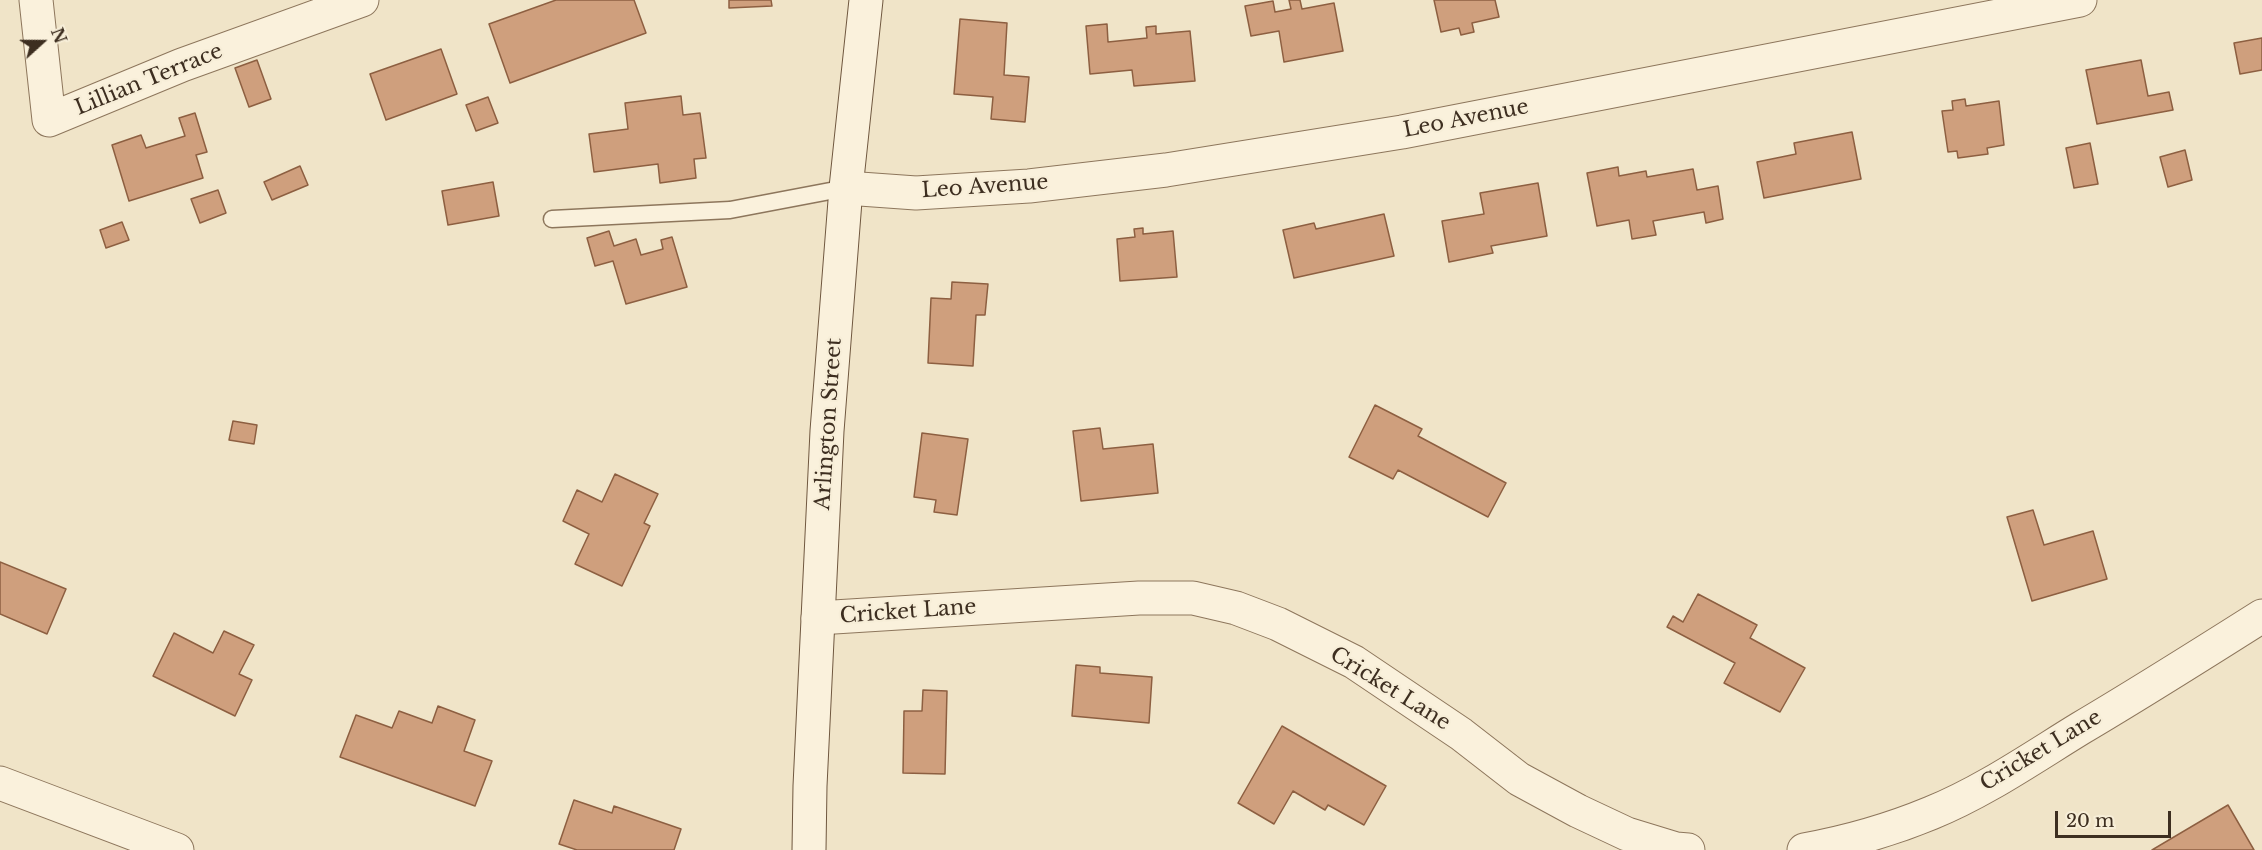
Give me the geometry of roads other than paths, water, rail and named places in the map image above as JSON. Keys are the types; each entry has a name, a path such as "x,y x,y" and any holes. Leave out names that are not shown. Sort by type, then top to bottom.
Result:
{"street":[{"name":"Lillian Terrace","path":"36,0 50,120 182,65 362,0"},
{"name":"Arlington Street","path":"809,850 827,431 846,188 866,0"},
{"name":"Leo Avenue","path":"846,188 928,192 1029,186 1166,170 1402,132 2080,0"},
{"name":"Cricket Lane","path":"818,618 1139,598 1192,598 1236,608 1278,624 1354,662 1461,734 1519,779 1578,811 1628,834 1676,849 1688,850"},
{"name":"Cricket Lane","path":"1804,850 1876,833 1932,813 1952,803 2002,776 2178,670 2262,616"},
{"path":"0,783 177,850"}],"lane":[{"path":"552,219 730,210 846,188"}]}
